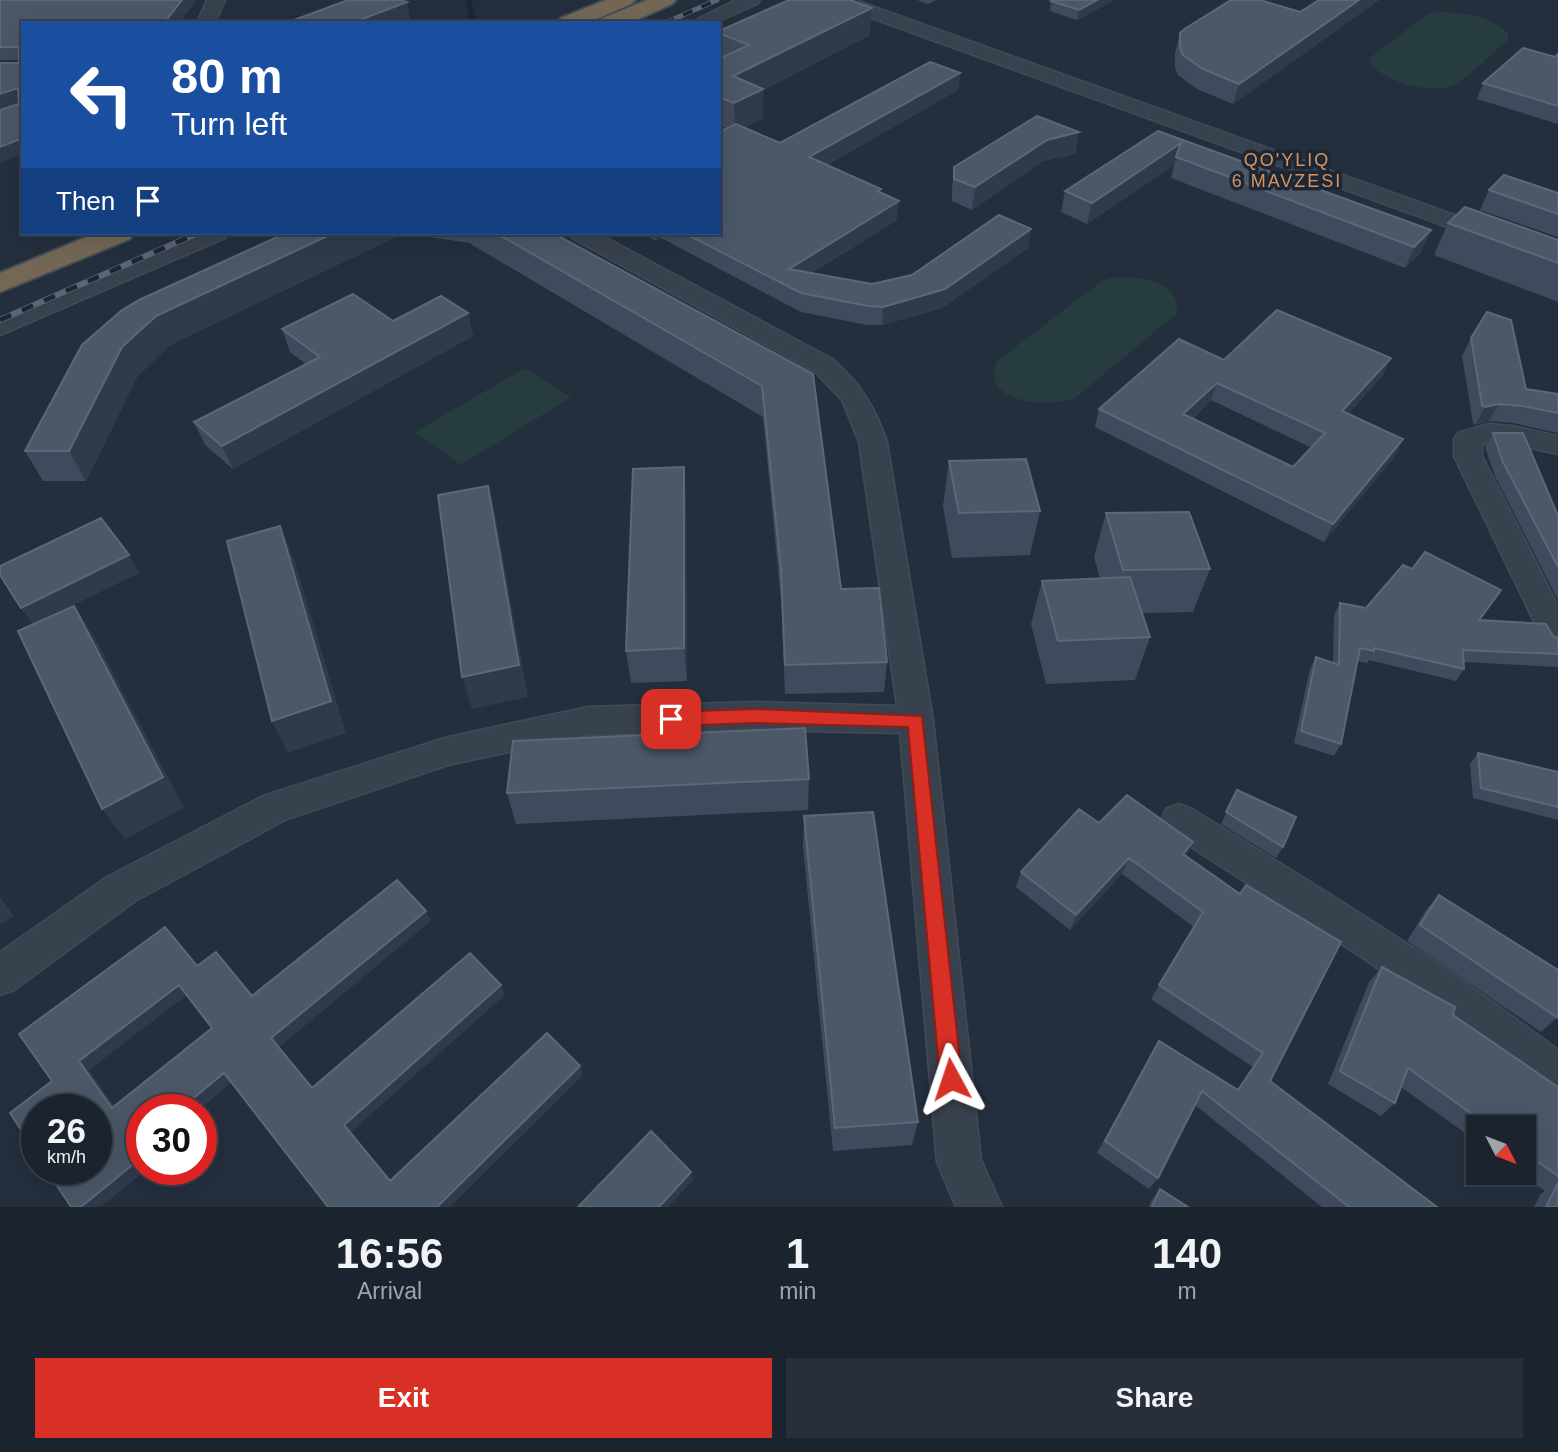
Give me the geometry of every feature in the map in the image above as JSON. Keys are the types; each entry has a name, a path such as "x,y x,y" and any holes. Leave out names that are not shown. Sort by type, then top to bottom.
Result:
{"highway":[{"path":"574,21 624,0"},
{"path":"616,21 661,1"},
{"path":"0,257 53,235"},
{"path":"0,283 115,235"}],"street":[{"path":"207,21 216,0"},
{"path":"704,21 751,0"},
{"path":"839,0 1558,260"},
{"path":"0,327 212,235"},
{"path":"584,235 810,357 834,374 854,394 865,417 873,442 916,720 959,1162 979,1207"},
{"path":"1558,444 1489,433 1475,435 1468,439 1467,445 1468,456 1558,638"},
{"path":"0,975 121,888 276,807 448,751 588,721 755,716 916,720"},
{"path":"1179,820 1471,1009 1558,1077"}],"green space":[{"path":"1438,12 1466,14 1493,22 1508,33 1508,40 1464,79 1448,87 1411,86 1387,77 1370,64 1371,57 1426,15"},
{"path":"1115,277 1147,280 1166,288 1177,303 1176,314 1074,399 1048,403 1019,400 998,387 994,376 997,361 1102,281"},
{"path":"525,368 571,397 461,465 415,432"}],"building":[{"path":"0,0 182,0 166,21 21,21 21,139 0,147 0,110 19,104 18,88 0,94 0,63 19,63 19,47 0,47"},
{"path":"348,0 407,2 357,21 291,21"},
{"path":"789,0 850,0 872,8 733,76 763,89 734,103 721,98 721,58 749,45 721,34 721,30"},
{"path":"1097,0 1079,10 1051,1"},
{"path":"1231,0 1260,0 1300,12 1319,0 1359,0 1239,84 1203,69 1183,55 1180,48 1180,33"},
{"path":"1523,48 1555,57 1558,54 1558,106 1483,83"},
{"path":"930,62 960,73 809,157 881,189 877,191 899,201 789,269 872,284 912,275 999,215 1031,229 945,289 883,307 801,293 688,235 721,235 721,131 736,124 780,143"},
{"path":"1037,116 1079,132 1047,140 975,187 954,179 954,167"},
{"path":"1158,131 1431,230 1414,247 1176,157 1181,143 1092,203 1065,191"},
{"path":"1504,175 1558,193 1558,214 1489,190"},
{"path":"1465,207 1558,240 1558,263 1448,223"},
{"path":"282,235 330,235 156,316 122,347 69,451 25,451 82,345 122,310"},
{"path":"499,235 557,235 813,374 841,589 879,588 887,662 785,665 781,570 762,386"},
{"path":"353,294 393,321 441,296 468,313 222,446 194,422 320,357 282,329"},
{"path":"1277,310 1391,358 1342,411 1403,439 1333,524 1099,409 1179,339 1224,360","holes":["1217,383 1325,433 1293,467 1183,414"]},
{"path":"1487,312 1511,320 1526,389 1558,394 1558,413 1523,406 1482,405 1471,338"},
{"path":"1493,433 1523,433 1558,516 1558,567 1503,462"},
{"path":"1026,459 1040,511 959,513 949,461"},
{"path":"684,467 684,648 626,651 633,469"},
{"path":"488,486 519,665 462,677 438,495"},
{"path":"1189,512 1210,569 1123,570 1106,513"},
{"path":"101,518 129,555 21,608 0,575 0,566"},
{"path":"280,526 331,701 272,721 227,541"},
{"path":"1425,552 1501,590 1479,620 1546,624 1553,636 1558,638 1558,654 1463,650 1464,669 1374,648 1374,651 1360,648 1341,744 1301,731 1316,657 1339,665 1340,603 1366,608 1403,565 1412,569"},
{"path":"1130,577 1150,637 1058,641 1042,581"},
{"path":"74,606 163,777 102,809 18,631"},
{"path":"805,728 809,779 507,793 513,741"},
{"path":"1478,753 1558,772 1558,807 1481,788"},
{"path":"1237,790 1296,817 1283,847 1226,812"},
{"path":"1127,795 1193,842 1183,854 1240,894 1246,885 1341,942 1270,1081 1437,1207 1349,1207 1202,1091 1158,1178 1105,1141 1159,1041 1238,1090 1263,1053 1159,985 1203,912 1129,858 1076,915 1021,872 1079,809 1099,823"},
{"path":"873,812 918,1122 835,1128 804,816"},
{"path":"397,880 426,911 271,1038 312,1088 470,953 501,985 344,1125 390,1181 547,1033 580,1066 437,1207 328,1207 224,1073 198,1094 130,1094 212,1028 179,985 79,1061 102,1094 35,1094 52,1081 19,1034 165,927 197,966 216,952 252,996"},
{"path":"1439,895 1558,970 1558,1018 1420,925"},
{"path":"1382,967 1455,1007 1453,1015 1558,1087 1558,1176 1536,1160 1536,1115 1473,1115 1408,1068 1395,1103 1340,1071"},
{"path":"126,1097 126,1170 112,1182 112,1108"},
{"path":"21,1105 21,1130 10,1113"},
{"path":"651,1131 691,1172 659,1207 578,1207"},
{"path":"1558,1183 1558,1207 1546,1207"},
{"path":"57,1185 108,1185 81,1207 71,1207"},
{"path":"1160,1189 1188,1207 1152,1207"}],"waterway":[{"path":"469,0 473,21"}],"railway":[{"path":"670,21 717,0"},
{"path":"0,320 193,235"}],"district":[{"name":"QO'YLIQ 6 MAVZESI","path":"1287,170"}],"route":[{"path":"671,719 755,716 916,720 951,1079"}]}
